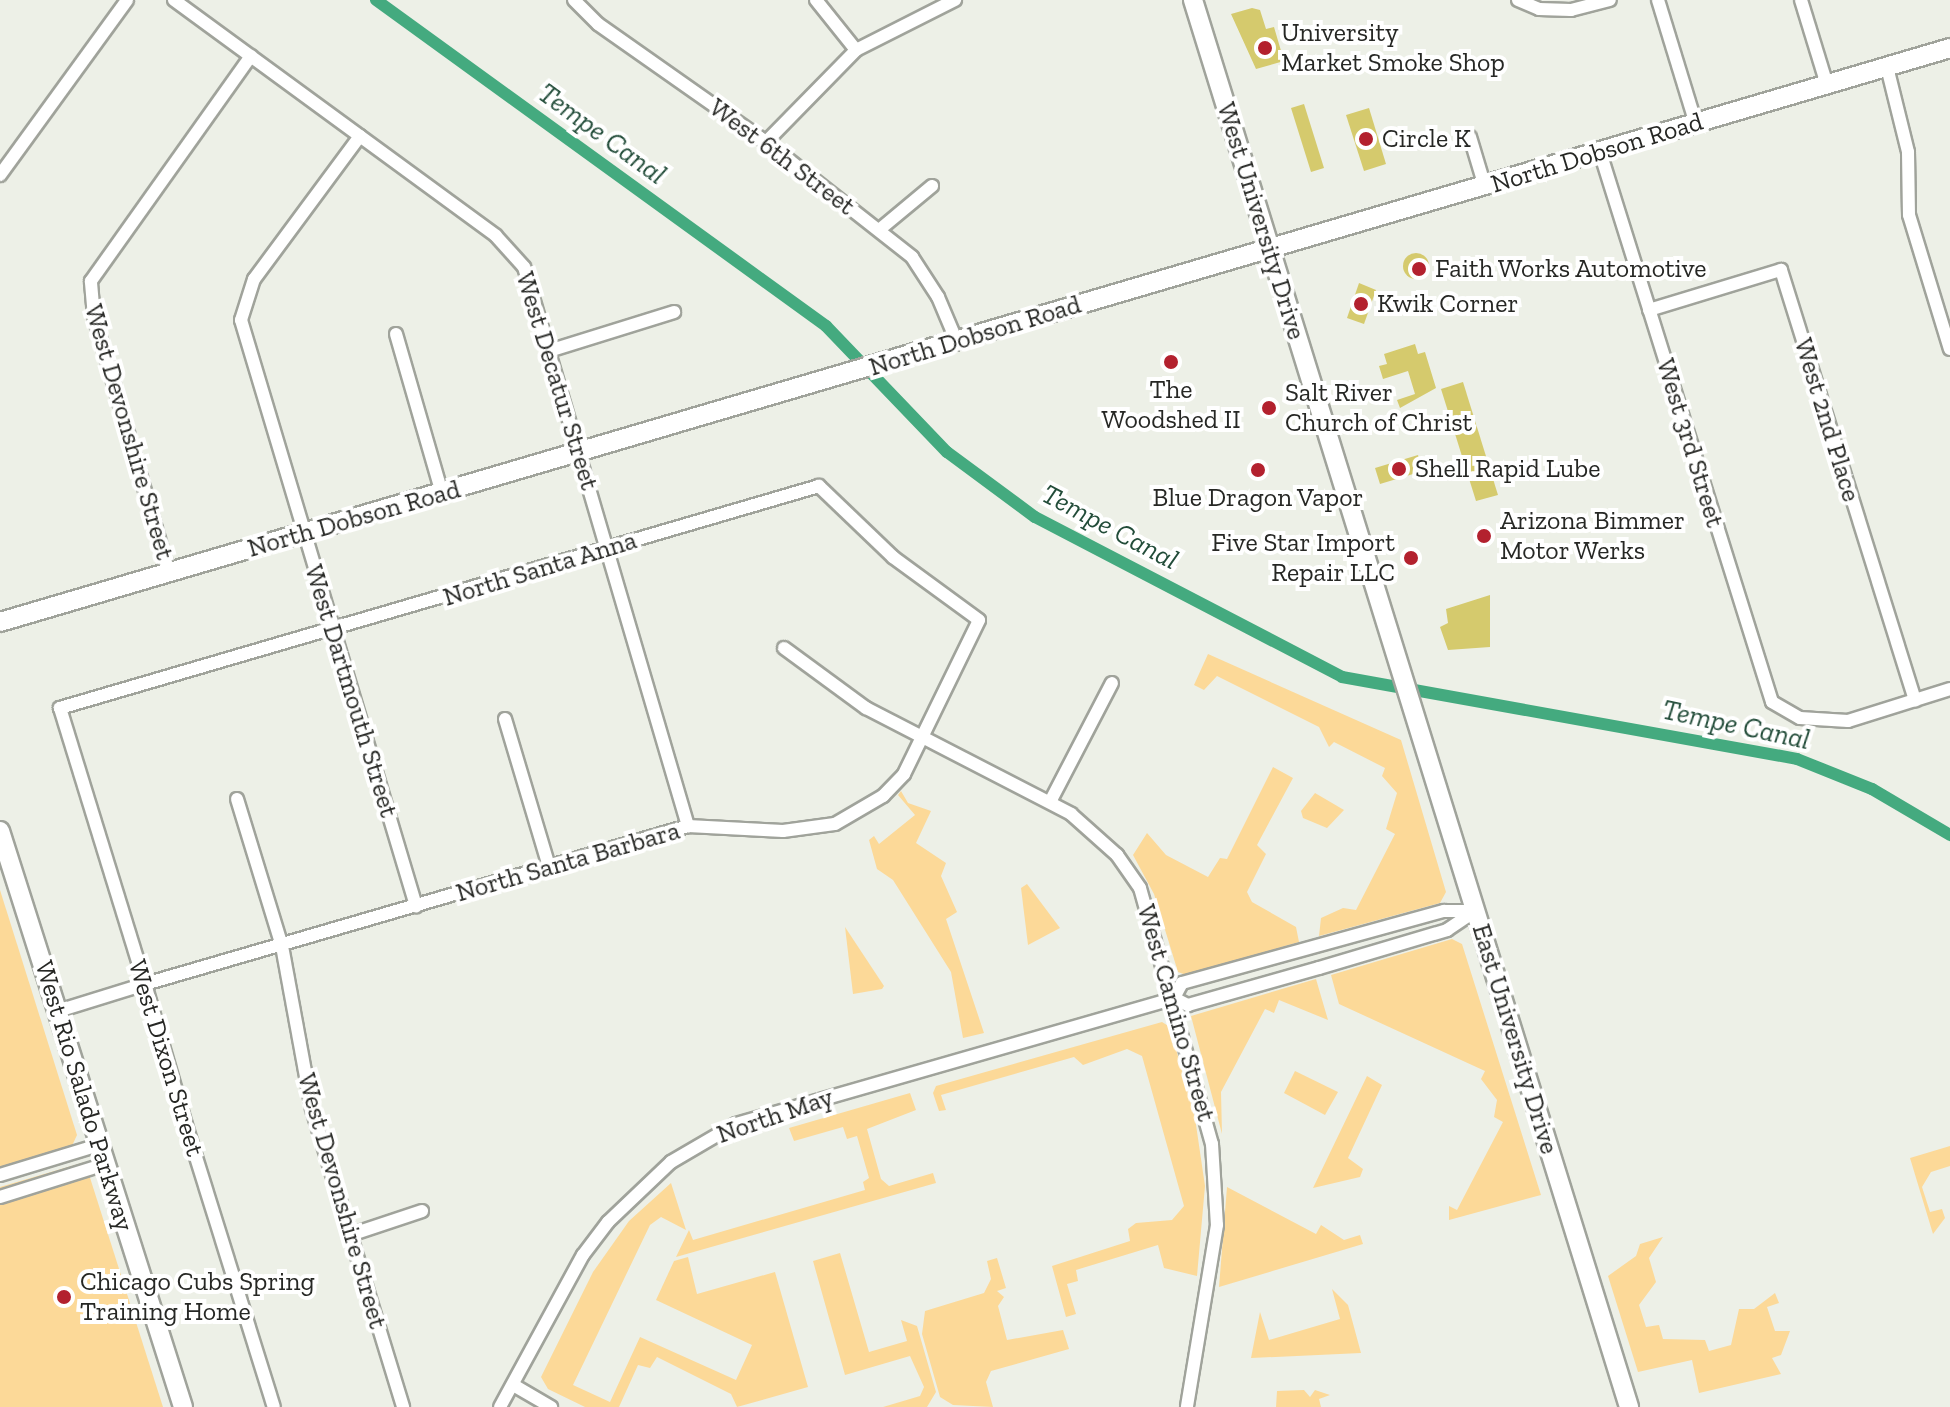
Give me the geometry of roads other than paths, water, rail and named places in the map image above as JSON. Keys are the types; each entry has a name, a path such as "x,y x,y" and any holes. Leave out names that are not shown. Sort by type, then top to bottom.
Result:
{"main road":[{"name":"West University Drive","path":"1199,1 1270,249 1400,671"},
{"name":"North Dobson Road","path":"0,622 1950,48"},
{"name":"East University Drive","path":"1400,671 1629,1407"},
{"name":"West Rio Salado Parkway","path":"0,831 183,1407"}],"street":[{"path":"0,175 127,0"},
{"name":"West Decatur Street","path":"174,0 509,247 535,292 688,826"},
{"name":"West 6th Street","path":"574,0 598,24 766,142 879,230 925,274 957,342"},
{"path":"816,0 856,50"},
{"path":"766,142 856,50 955,0"},
{"path":"1518,0 1539,9 1571,10 1610,0"},
{"path":"1658,0 1696,124"},
{"path":"1801,0 1827,85"},
{"name":"West Devonshire Street","path":"169,573 94,317 91,281 251,56"},
{"path":"1887,67 1908,152 1909,215 1950,349"},
{"name":"West Dartmouth Street","path":"360,136 241,306 329,632 416,906"},
{"path":"1470,137 1485,187"},
{"name":"West 3rd Street","path":"1600,152 1772,702 1800,718 1848,721 1915,701"},
{"path":"879,230 932,186"},
{"name":"West 2nd Place","path":"1649,310 1781,270 1915,701"},
{"path":"552,350 674,312"},
{"path":"396,334 442,493"},
{"name":"North Santa Anna","path":"60,708 329,632 819,486 893,557 979,620"},
{"name":"North Santa Barbara","path":"58,1011 688,826 783,831 835,824 883,796 904,774 919,736 979,620"},
{"name":"West Camino Street","path":"784,648 837,690 919,736 1050,802 1091,829 1140,888 1207,1113 1216,1198 1187,1407"},
{"path":"1050,802 1112,683"},
{"path":"1915,701 1950,689"},
{"name":"West Dixon Street","path":"60,708 274,1407"},
{"path":"505,719 549,867"},
{"name":"West Devonshire Street","path":"237,799 282,946 312,1109 403,1407"},
{"name":"North May","path":"1174,998 1182,983 1444,911 1475,911"},
{"name":"North May","path":"500,1407 515,1386 583,1255 608,1222 671,1162 706,1140 756,1117 1174,998 1188,1005 1433,935 1475,911"},
{"path":"0,1175 99,1145"},
{"path":"0,1197 105,1164"},
{"path":"350,1235 422,1211"},
{"path":"515,1386 551,1407"}],"waterway":[{"name":"Tempe Canal","path":"376,0 826,326 947,452 1035,517 1342,677 1797,759 1872,789 1950,835"}],"place":[{"name":"University Market Smoke Shop","path":"1265,48"},
{"name":"Circle K","path":"1366,139"},
{"name":"Faith Works Automotive","path":"1419,269"},
{"name":"Kwik Corner","path":"1361,304"},
{"name":"The Woodshed II","path":"1171,362"},
{"name":"Salt River Church of Christ","path":"1269,408"},
{"name":"Shell Rapid Lube","path":"1399,469"},
{"name":"Blue Dragon Vapor","path":"1258,470"},
{"name":"Arizona Bimmer Motor Werks","path":"1484,536"},
{"name":"Five Star Import Repair LLC","path":"1411,558"},
{"name":"Chicago Cubs Spring Training Home","path":"64,1297"}]}
